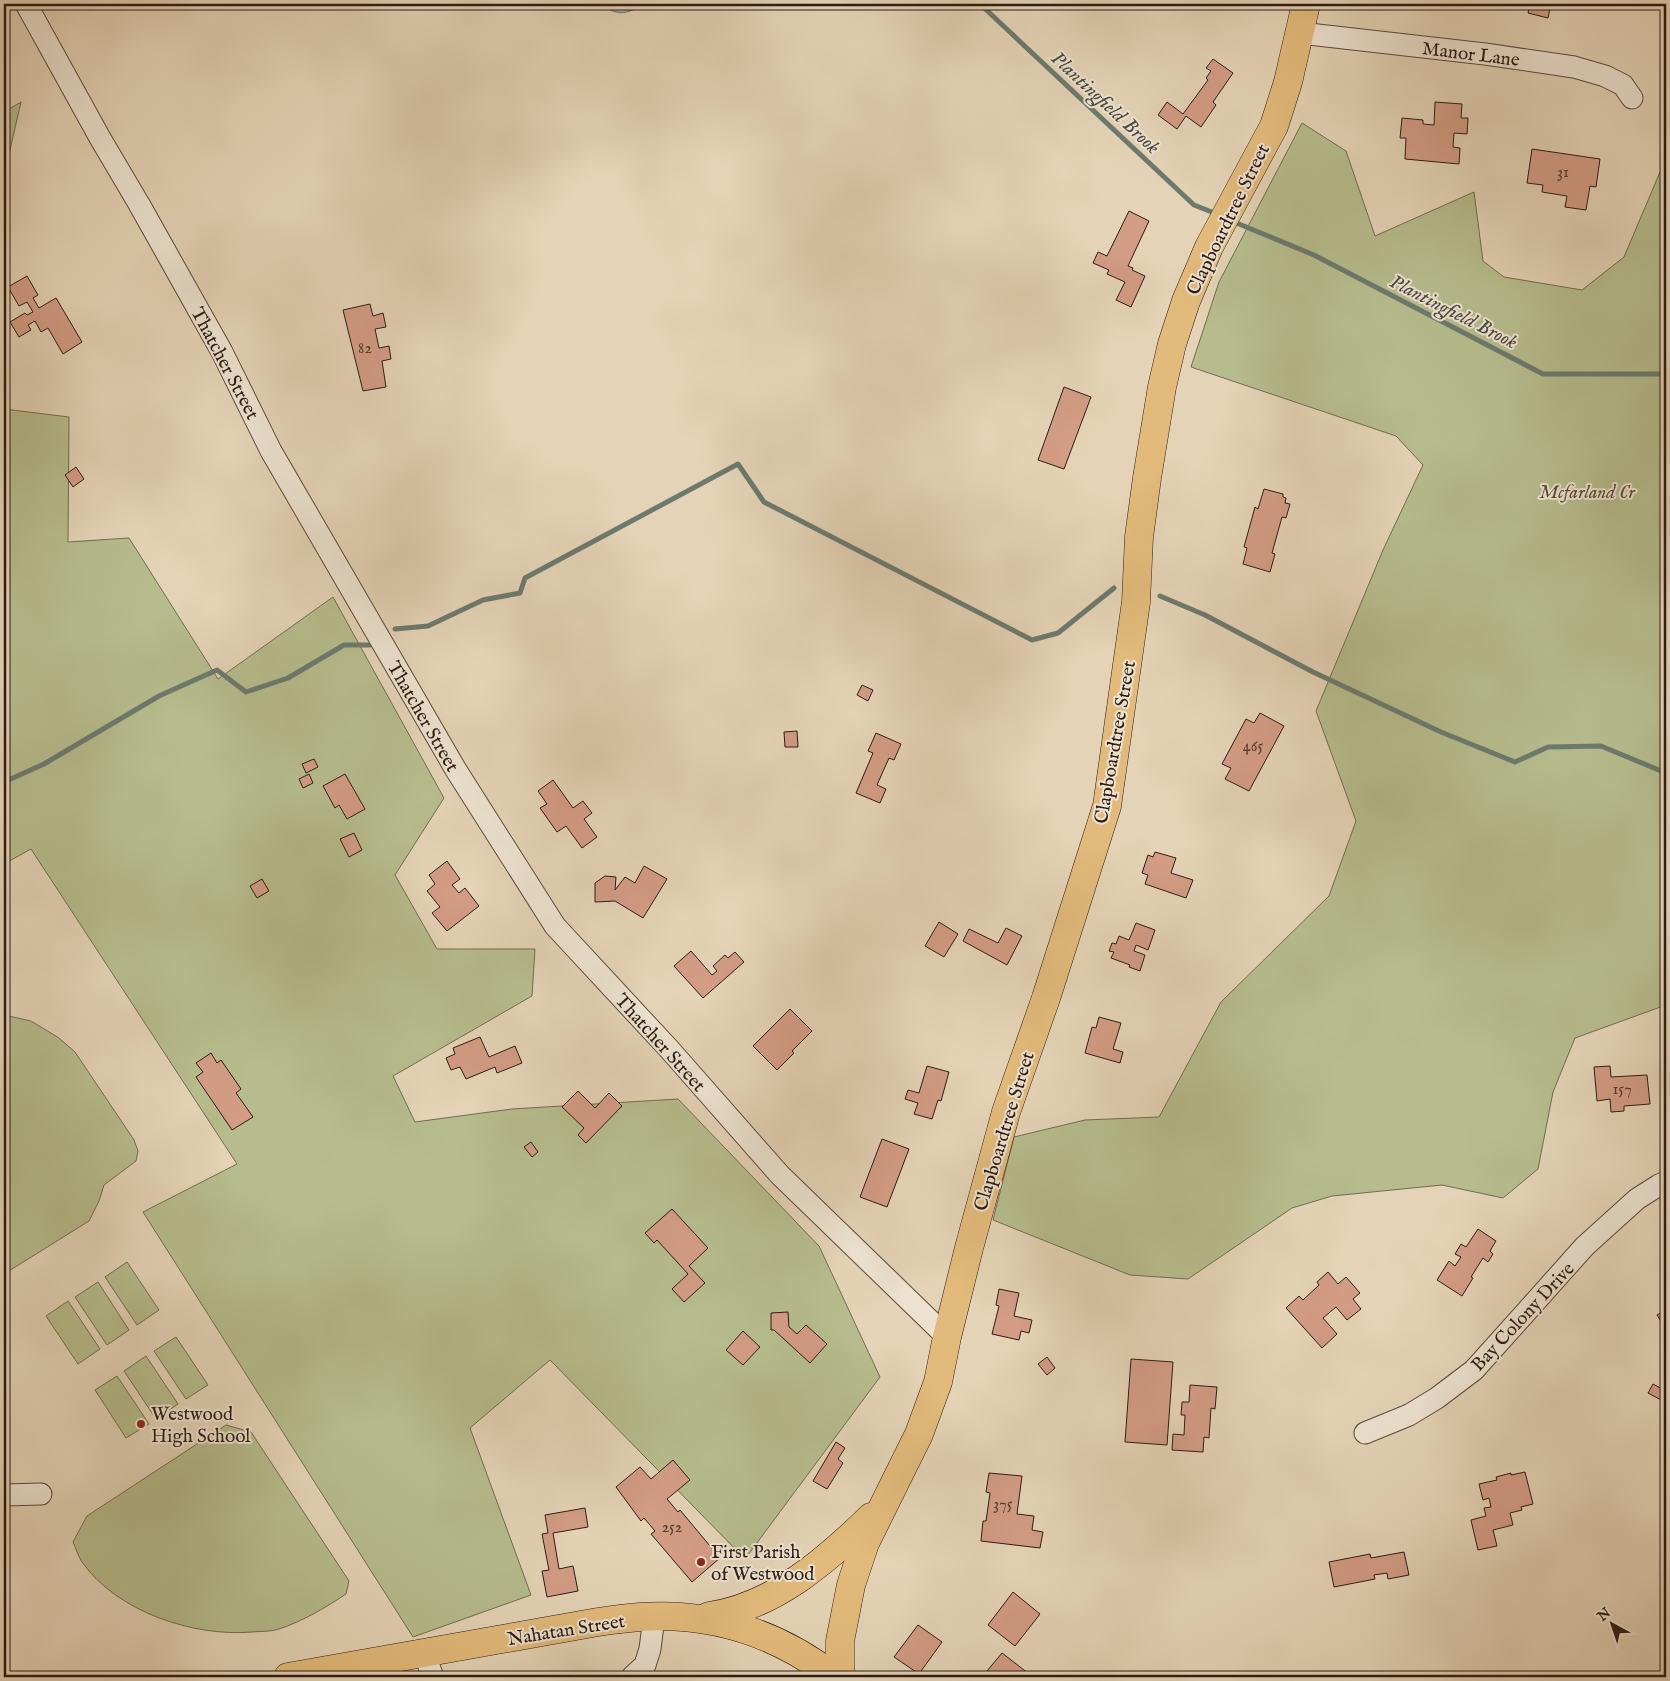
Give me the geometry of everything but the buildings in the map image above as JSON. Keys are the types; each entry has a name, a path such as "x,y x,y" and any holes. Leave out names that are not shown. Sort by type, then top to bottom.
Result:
{"main road":[{"name":"Clapboardtree Street","path":"840,1677 840,1642 851,1585 865,1543 919,1434 938,1382 947,1337 1006,1112 1046,998 1107,806 1136,602 1139,537 1147,478 1162,387 1172,344 1186,301 1208,247 1274,126 1288,82 1306,4"},
{"name":"Clapboardtree Street","path":"695,1618 728,1614 747,1607 812,1571 848,1540 882,1506"},
{"name":"Nahatan Street","path":"288,1677 428,1665 598,1622 654,1617 695,1618 734,1626 783,1644 813,1661 834,1677"}],"street":[{"name":"Thatcher Street","path":"26,4 222,352 271,451 456,770 554,926 670,1050 780,1175 947,1337"},
{"name":"Manor Lane","path":"1300,33 1485,54 1574,67 1605,76 1623,85 1632,98"},
{"name":"Bay Colony Drive","path":"1365,1433 1409,1415 1437,1398 1474,1370 1586,1246 1637,1199 1659,1184 1666,1182"},
{"path":"4,1495 41,1494"},
{"path":"632,1677 645,1665 650,1649 654,1617"}],"green space":[{"path":"21,102 9,154 4,157 4,112"},
{"name":"Mcfarland Cr","path":"1302,123 1346,151 1375,236 1474,192 1483,261 1504,277 1582,290 1624,257 1660,172 1666,167 1666,1005 1575,1038 1553,1092 1538,1169 1503,1198 1442,1185 1332,1196 1292,1208 1188,1279 1130,1275 993,1220 1014,1137 1085,1120 1159,1117 1221,1002 1329,896 1356,821 1316,711 1383,550 1423,465 1396,436 1191,367 1219,282"},
{"path":"4,409 69,417 68,542 129,538 218,679 333,597 444,798 395,875 437,949 535,949 532,996 393,1076 415,1122 512,1109 678,1099 819,1246 880,1377 745,1559 550,1360 470,1428 531,1595 413,1637 143,1212 237,1164 31,849 4,864"},
{"path":"4,1015 31,1021 59,1038 75,1052 134,1140 138,1151 136,1161 104,1185 99,1201 89,1221 4,1274"},
{"path":"127,1262 159,1310 137,1325 105,1277"},
{"path":"98,1282 129,1330 107,1345 75,1297"},
{"path":"68,1301 100,1349 78,1364 46,1316"},
{"path":"176,1337 208,1385 186,1399 154,1351"},
{"path":"146,1356 178,1404 156,1419 124,1371"},
{"path":"117,1376 149,1424 126,1438 95,1390"},
{"path":"226,1425 251,1432 349,1581 346,1594 305,1618 276,1630 229,1632 206,1630 158,1618 115,1595 97,1580 82,1562 73,1542 87,1516"}],"shaded area":[{"path":"602,4 643,4 633,10 622,13 612,11"}],"waterway":[{"name":"Plantingfield Brook","path":"980,4 1194,205 1217,214"},
{"name":"Plantingfield Brook","path":"1239,224 1314,255 1543,374 1666,374"},
{"path":"395,629 428,626 483,600 520,593 525,578 738,464 764,502 1032,640 1058,633 1114,588"},
{"path":"1160,596 1205,615 1313,672 1441,732 1515,762 1548,747 1601,746 1666,773"},
{"path":"4,782 44,764 159,696 217,670 246,692 288,678 344,645 370,645"}],"place":[{"name":"Westwood High School","path":"141,1424"},
{"name":"First Parish of Westwood","path":"701,1562"}]}
